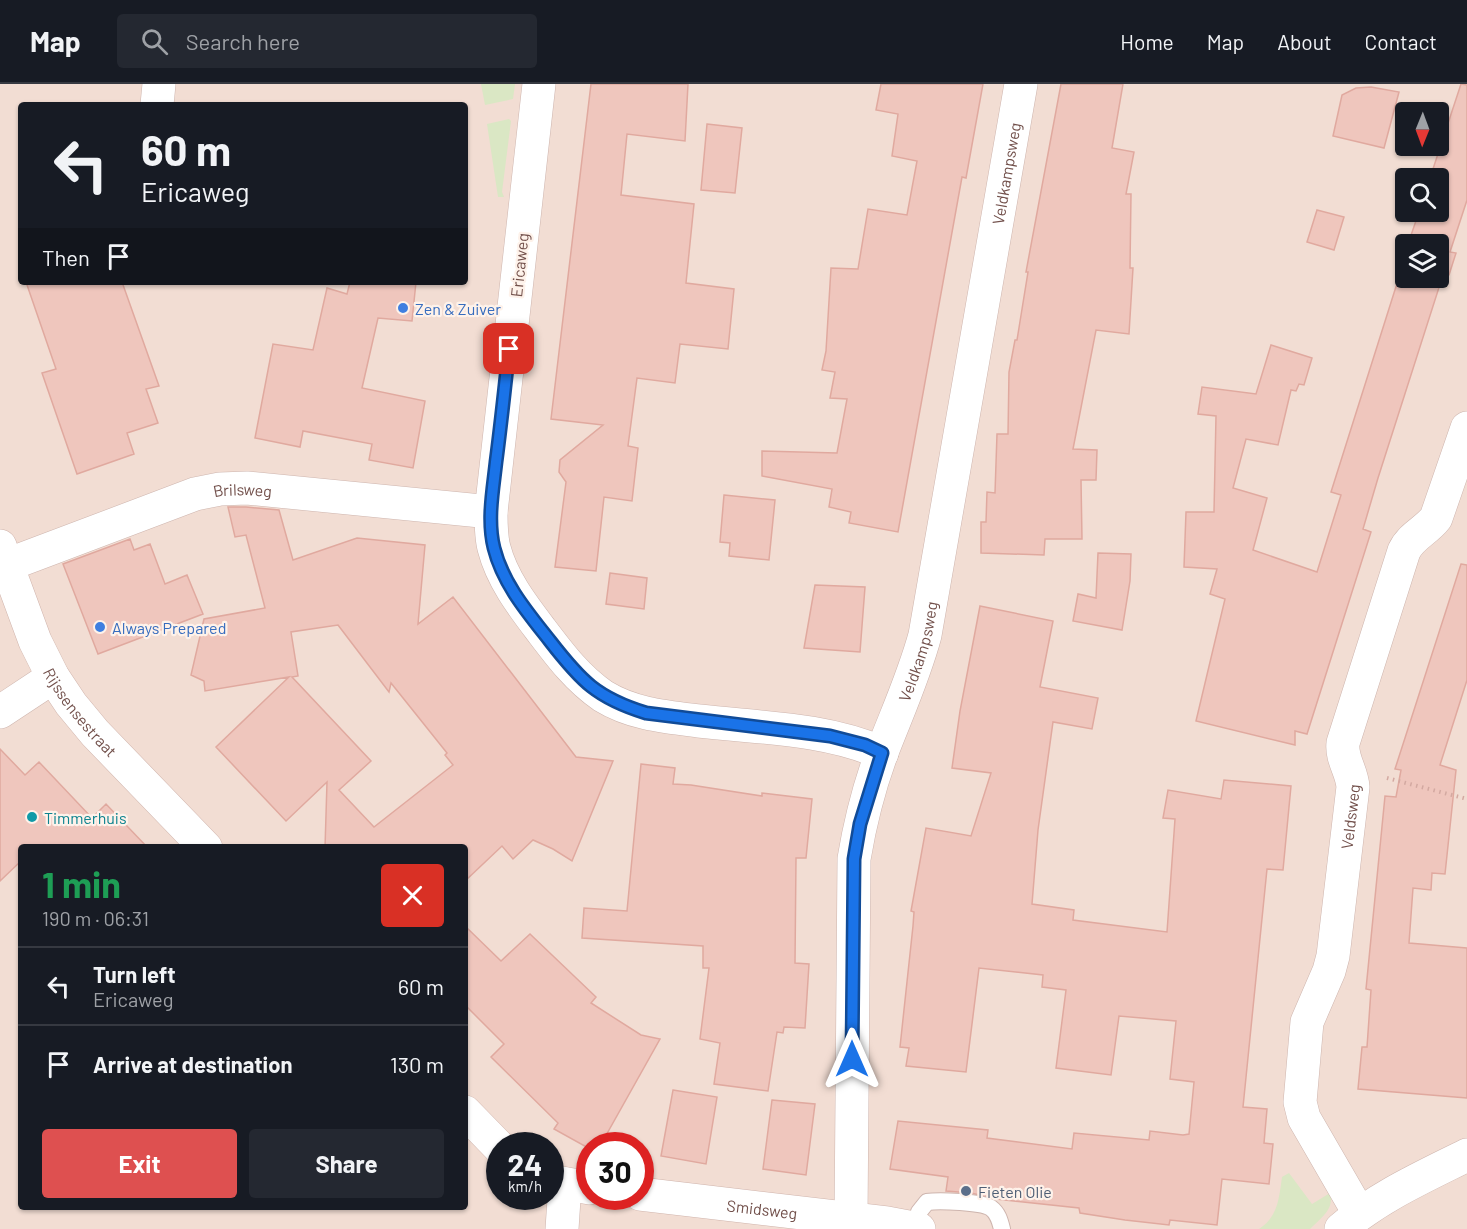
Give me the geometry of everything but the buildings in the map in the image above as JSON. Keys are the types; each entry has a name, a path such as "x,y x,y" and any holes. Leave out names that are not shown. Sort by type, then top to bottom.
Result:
{"street":[{"path":"157,102 159,84"},
{"name":"Ericaweg","path":"539,84 491,512 494,547 508,583 521,604 575,674 605,697 622,706 646,713 830,736 865,745 882,753"},
{"name":"Veldkampsweg","path":"851,1219 853,875 860,824 882,753 910,685 925,635 1021,84"},
{"name":"Veldsweg","path":"1350,1221 1304,1118 1300,1102 1307,1022 1333,956 1353,787 1349,767 1343,755 1342,743 1404,551 1408,543 1430,526 1436,518 1467,428"},
{"name":"Brilsweg","path":"3,555 148,511 195,494 220,489 247,488 491,512"},
{"name":"Rijssensestraat","path":"3,555 35,641 71,704 95,733 202,844"},
{"path":"0,712 53,676"},
{"path":"468,1115 486,1134"},
{"path":"1350,1221 1402,1187 1467,1155"},
{"path":"562,1229 568,1184"},
{"name":"Smidsweg","path":"654,1196 917,1228"}],"lane":[{"path":"917,1228 918,1212 927,1202 941,1200 989,1206 998,1215 1002,1229"}],"path":[{"path":"1349,767 1467,800"}],"shaded area":[{"path":"0,84 1467,84 1467,1229 0,1229"}],"green space":[{"path":"481,84 515,84 513,99 485,105"},
{"path":"509,119 511,121 502,192 504,197 498,197 487,124"},
{"path":"1289,1173 1312,1204 1330,1193 1329,1209 1310,1229 1259,1229 1274,1213 1282,1177"}],"place":[{"name":"Zen & Zuiver","path":"403,308"},
{"name":"Always Prepared","path":"100,627"},
{"name":"Timmerhuis","path":"32,817"},
{"name":"Fieten Olie","path":"966,1191"}],"route":[{"path":"509,349 491,512 494,547 508,583 521,604 575,674 605,697 622,706 646,713 830,736 865,745 882,753 860,824 854,859 852,1059"}]}
